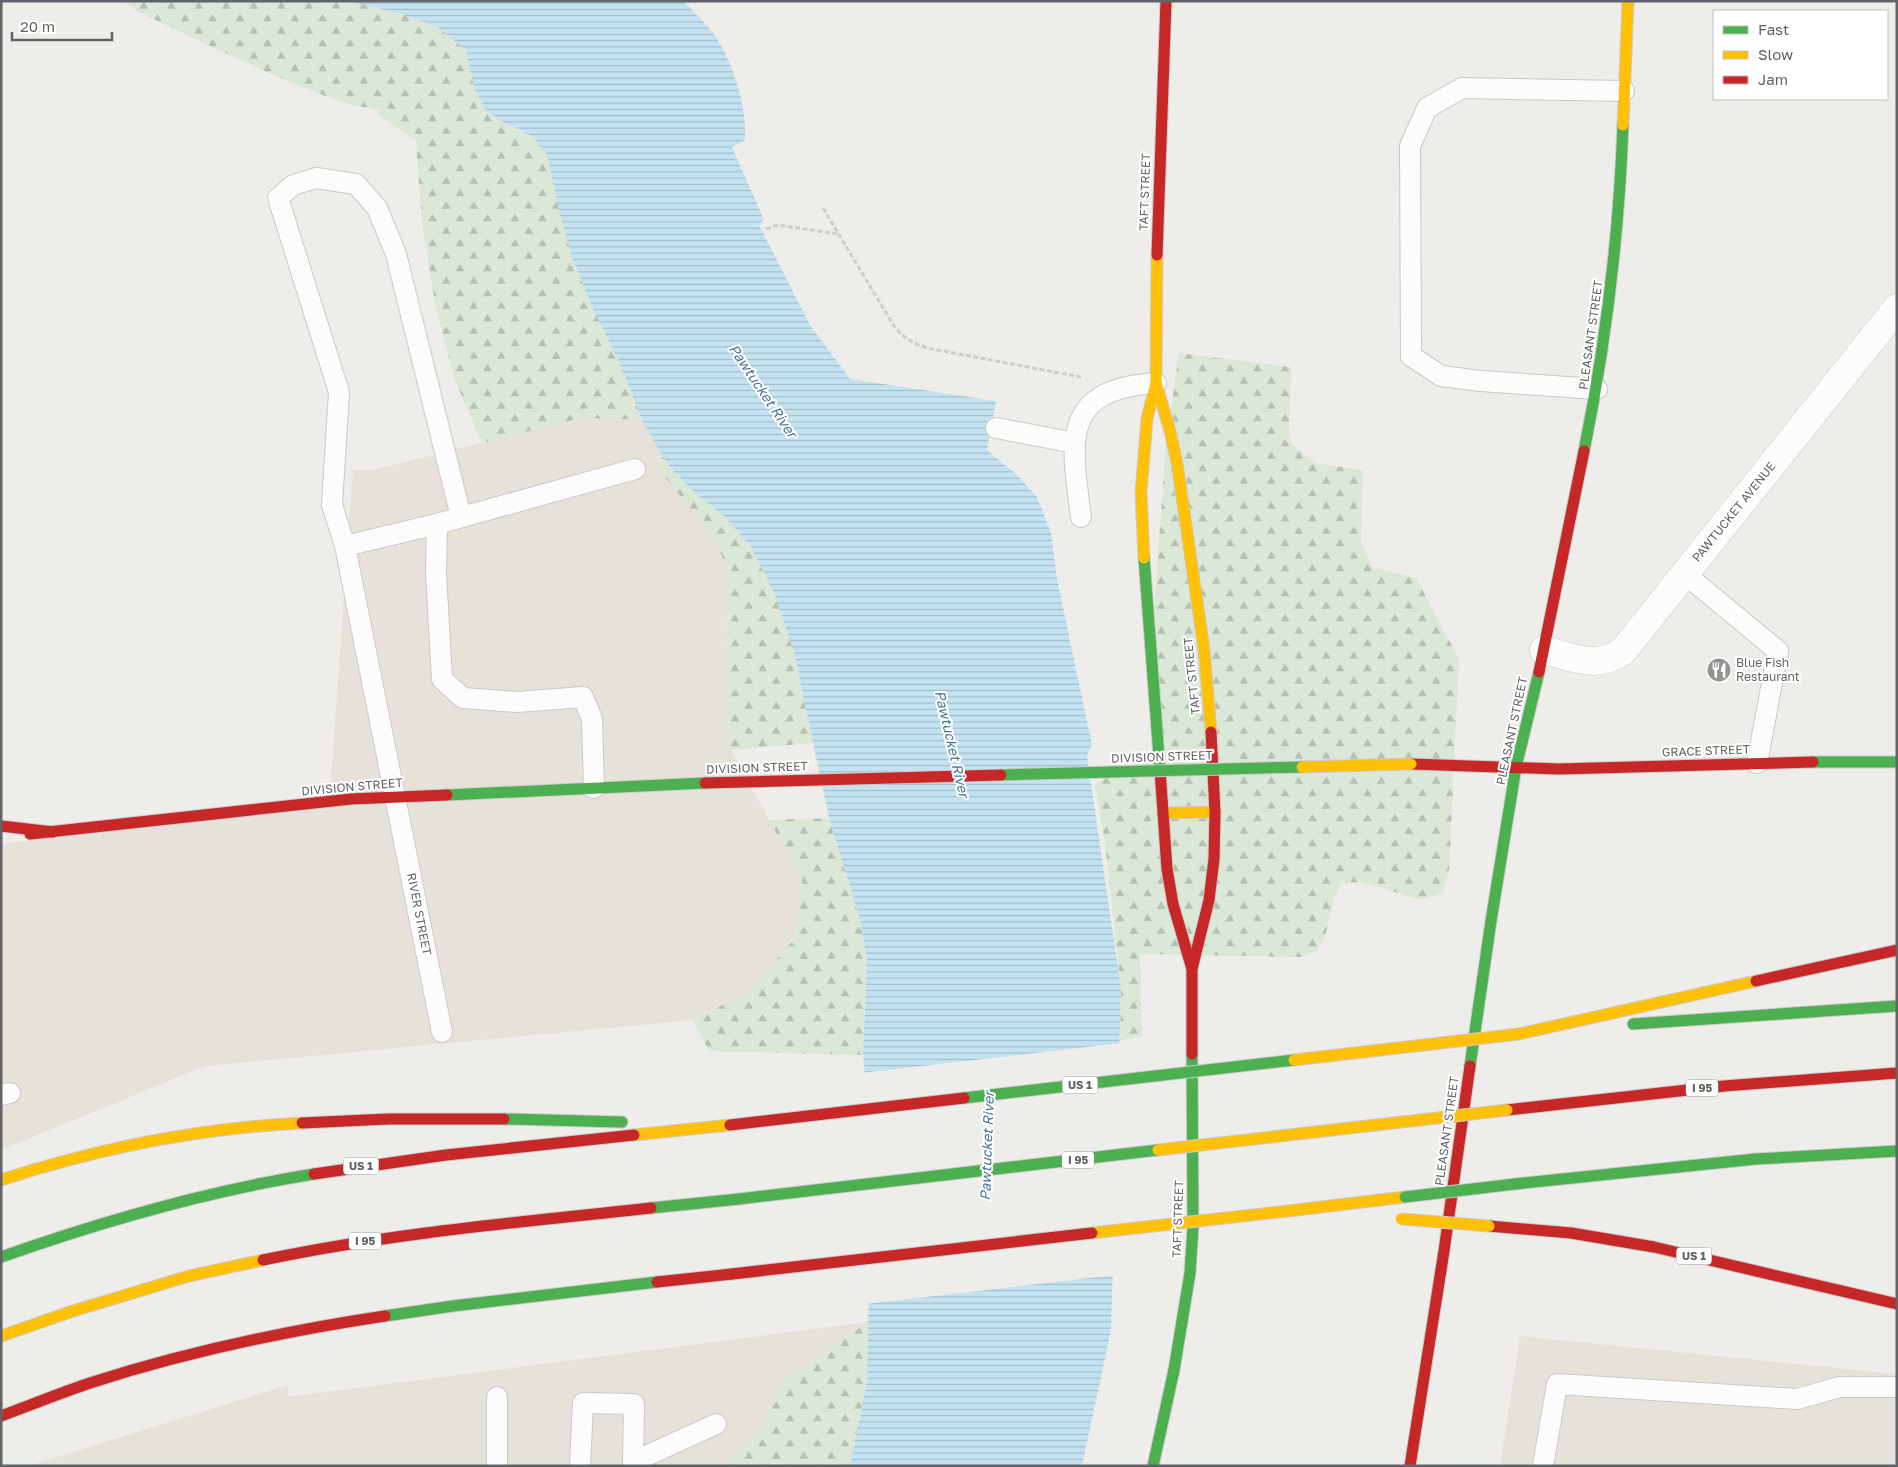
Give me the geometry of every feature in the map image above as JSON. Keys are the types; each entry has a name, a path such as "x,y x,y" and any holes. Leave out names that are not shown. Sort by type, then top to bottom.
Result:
{"main road":[{"name":"TAFT STREET","path":"1166,1 1156,243 1156,384 1147,419 1141,492 1142,530 1167,869 1173,904 1192,969"},
{"name":"PLEASANT STREET","path":"1410,1466 1444,1251 1491,921 1516,767 1544,650 1598,389 1612,283 1621,176 1628,1"},
{"name":"TAFT STREET","path":"1153,1466 1174,1370 1190,1273 1194,1227 1192,969 1209,900 1214,859 1215,812 1210,702 1202,630 1177,463 1156,384"},
{"name":"GRACE STREET","path":"1516,767 1604,769 1830,761 1897,762"},
{"name":"DIVISION STREET","path":"1,836 396,796 705,783 1411,764 1516,767"},
{"path":"1163,813 1215,812"},
{"path":"1,826 53,832"},
{"name":"US 1","path":"1,1257 120,1218 183,1201 291,1178 351,1168 1519,1034 1897,950"},
{"path":"1625,1024 1897,1006"},
{"path":"1519,1034 1606,1026"},
{"name":"I 95","path":"1,1336 73,1311 189,1276 311,1250 431,1231 739,1199 1724,1086 1897,1073"},
{"path":"1,1180 132,1145 247,1127 386,1120 730,1124"},
{"path":"1,1416 186,1354 298,1330 419,1311 1515,1184 1756,1159 1897,1152"},
{"path":"1288,1211 1354,1216"},
{"name":"US 1","path":"1397,1219 1579,1235 1654,1247 1897,1304"}],"street":[{"name":"PAWTUCKET AVENUE","path":"1544,650 1585,661 1599,662 1614,658 1623,651 1897,308"}],"lane":[{"path":"1598,389 1481,381 1441,376 1411,356 1410,146 1427,108 1462,88 1624,91"},
{"name":"RIVER STREET","path":"442,1032 345,546 332,505 339,392 278,198 293,185 316,178 356,184 377,208 396,254 461,517"},
{"path":"1081,517 1075,463 1075,443 1078,425 1086,409 1098,398 1115,390 1138,384 1156,384"},
{"path":"996,428 1075,443"},
{"path":"345,546 437,524 635,469"},
{"path":"437,524 436,572 442,679 463,698 517,702 583,697 592,718 594,788"},
{"path":"1685,574 1778,651 1757,763"},
{"path":"1543,1466 1557,1384 1797,1400 1840,1387 1897,1387"},
{"path":"497,1397 497,1466"},
{"path":"580,1466 583,1403 634,1404 633,1464 716,1424"}],"path":[{"path":"823,208 902,337 914,344 928,348 1087,379 1098,398"},
{"path":"766,229 778,225 838,234"}],"shaded area":[{"path":"582,418 651,420 661,473 712,534 726,565 725,707 731,750 802,880 795,938 748,992 693,1020 205,1066 1,1150 1,844 329,807 353,470 373,470"},
{"path":"868,1322 776,1386 764,1427 728,1466 28,1466 288,1385 288,1397"},
{"path":"1520,1336 1897,1374 1897,1466 1500,1466"}],"green space":[{"path":"123,1 394,1 504,57 725,517 751,547 775,595 794,652 813,743 731,750 725,707 726,565 712,534 661,473 651,420 582,418 482,443 454,378 435,303 422,224 416,141 379,115 379,111 352,105 316,93 140,13"},
{"path":"1179,353 1291,367 1289,428 1292,444 1315,463 1363,470 1361,541 1372,567 1416,578 1459,659 1449,871 1443,893 1420,900 1362,882 1342,883 1335,895 1325,937 1317,950 1302,957 1140,954 1142,1037 1120,1040 1121,989 1105,844 1095,784 1153,754 1148,694 1166,444"},
{"path":"829,818 860,919 867,960 863,1055 709,1051 693,1020 748,992 795,938 802,880 769,820"},
{"path":"868,1322 867,1382 850,1466 728,1466 764,1427 776,1386"}],"water":[{"name":"Pawtucket River","path":"349,1 684,1 710,29 720,44 737,84 744,113 745,140 732,147 764,220 759,225 810,325 850,379 996,401 987,450 1017,475 1037,497 1051,533 1057,579 1092,745 1087,756 1121,989 1111,1330 1082,1466 850,1466 867,1382 871,1141 863,1055 867,960 860,919 829,818 794,652 775,595 751,547 725,517 694,492 669,466 644,424 618,359 594,311 572,257 558,207 548,157 533,136 501,121 485,109 474,87 466,50 436,26 398,13"}],"pier":[{"path":"1122,1043 1115,1275 866,1304 869,1141 862,1073"}],"traffic: fast":[{"path":"1584,451 1599,370 1615,248 1623,125"},
{"path":"1144,558 1160,770"},
{"path":"1470,1066 1516,767 1539,672"},
{"path":"1813,762 1897,762"},
{"path":"1001,775 1302,767"},
{"path":"447,795 705,783"},
{"path":"1633,1024 1897,1006"},
{"path":"1153,1466 1174,1370 1190,1273 1193,1227 1192,1054"},
{"path":"964,1098 1294,1060"},
{"path":"504,1119 622,1122"},
{"path":"739,1199 1158,1150"},
{"path":"1515,1184 1756,1159 1897,1151"},
{"path":"1,1257 78,1231 156,1208 234,1189 314,1174"},
{"path":"1405,1197 1515,1184"},
{"path":"651,1208 739,1199"},
{"path":"385,1316 657,1282"}],"traffic: slow":[{"path":"1623,125 1628,1"},
{"path":"1144,558 1141,492 1147,419 1156,383 1157,255"},
{"path":"1156,383 1177,463 1204,649 1211,732"},
{"path":"1302,767 1411,764"},
{"path":"1163,813 1215,812"},
{"path":"1519,1034 1756,981"},
{"path":"1294,1060 1519,1034"},
{"path":"1158,1150 1507,1110"},
{"path":"1,1180 75,1158 150,1141 225,1130 302,1123"},
{"path":"634,1135 730,1125"},
{"path":"1288,1211 1405,1197"},
{"path":"1092,1233 1288,1211"},
{"path":"1401,1219 1489,1226"},
{"path":"1,1336 73,1311 189,1276 263,1260"}],"traffic: jam":[{"path":"1157,255 1166,1"},
{"path":"1539,672 1584,451"},
{"path":"1192,1054 1192,969 1209,900 1214,859 1215,812 1211,732"},
{"path":"1411,764 1559,769 1813,762"},
{"path":"1160,770 1167,869 1173,904 1192,969"},
{"path":"705,783 1001,775"},
{"path":"30,834 351,799 447,795"},
{"path":"1,826 53,832"},
{"path":"1756,981 1897,950"},
{"path":"1410,1466 1444,1251 1470,1066"},
{"path":"1507,1110 1724,1086 1897,1073"},
{"path":"730,1125 964,1098"},
{"path":"302,1123 388,1119 504,1119"},
{"path":"314,1174 446,1155 634,1135"},
{"path":"263,1260 408,1235 651,1208"},
{"path":"1489,1226 1571,1233 1654,1247 1897,1304"},
{"path":"732,1274 1092,1233"},
{"path":"657,1282 732,1274"},
{"path":"1,1416 90,1383 199,1352 310,1328 385,1316"}],"place":[{"name":"Blue Fish Restaurant","path":"1719,670"}]}
